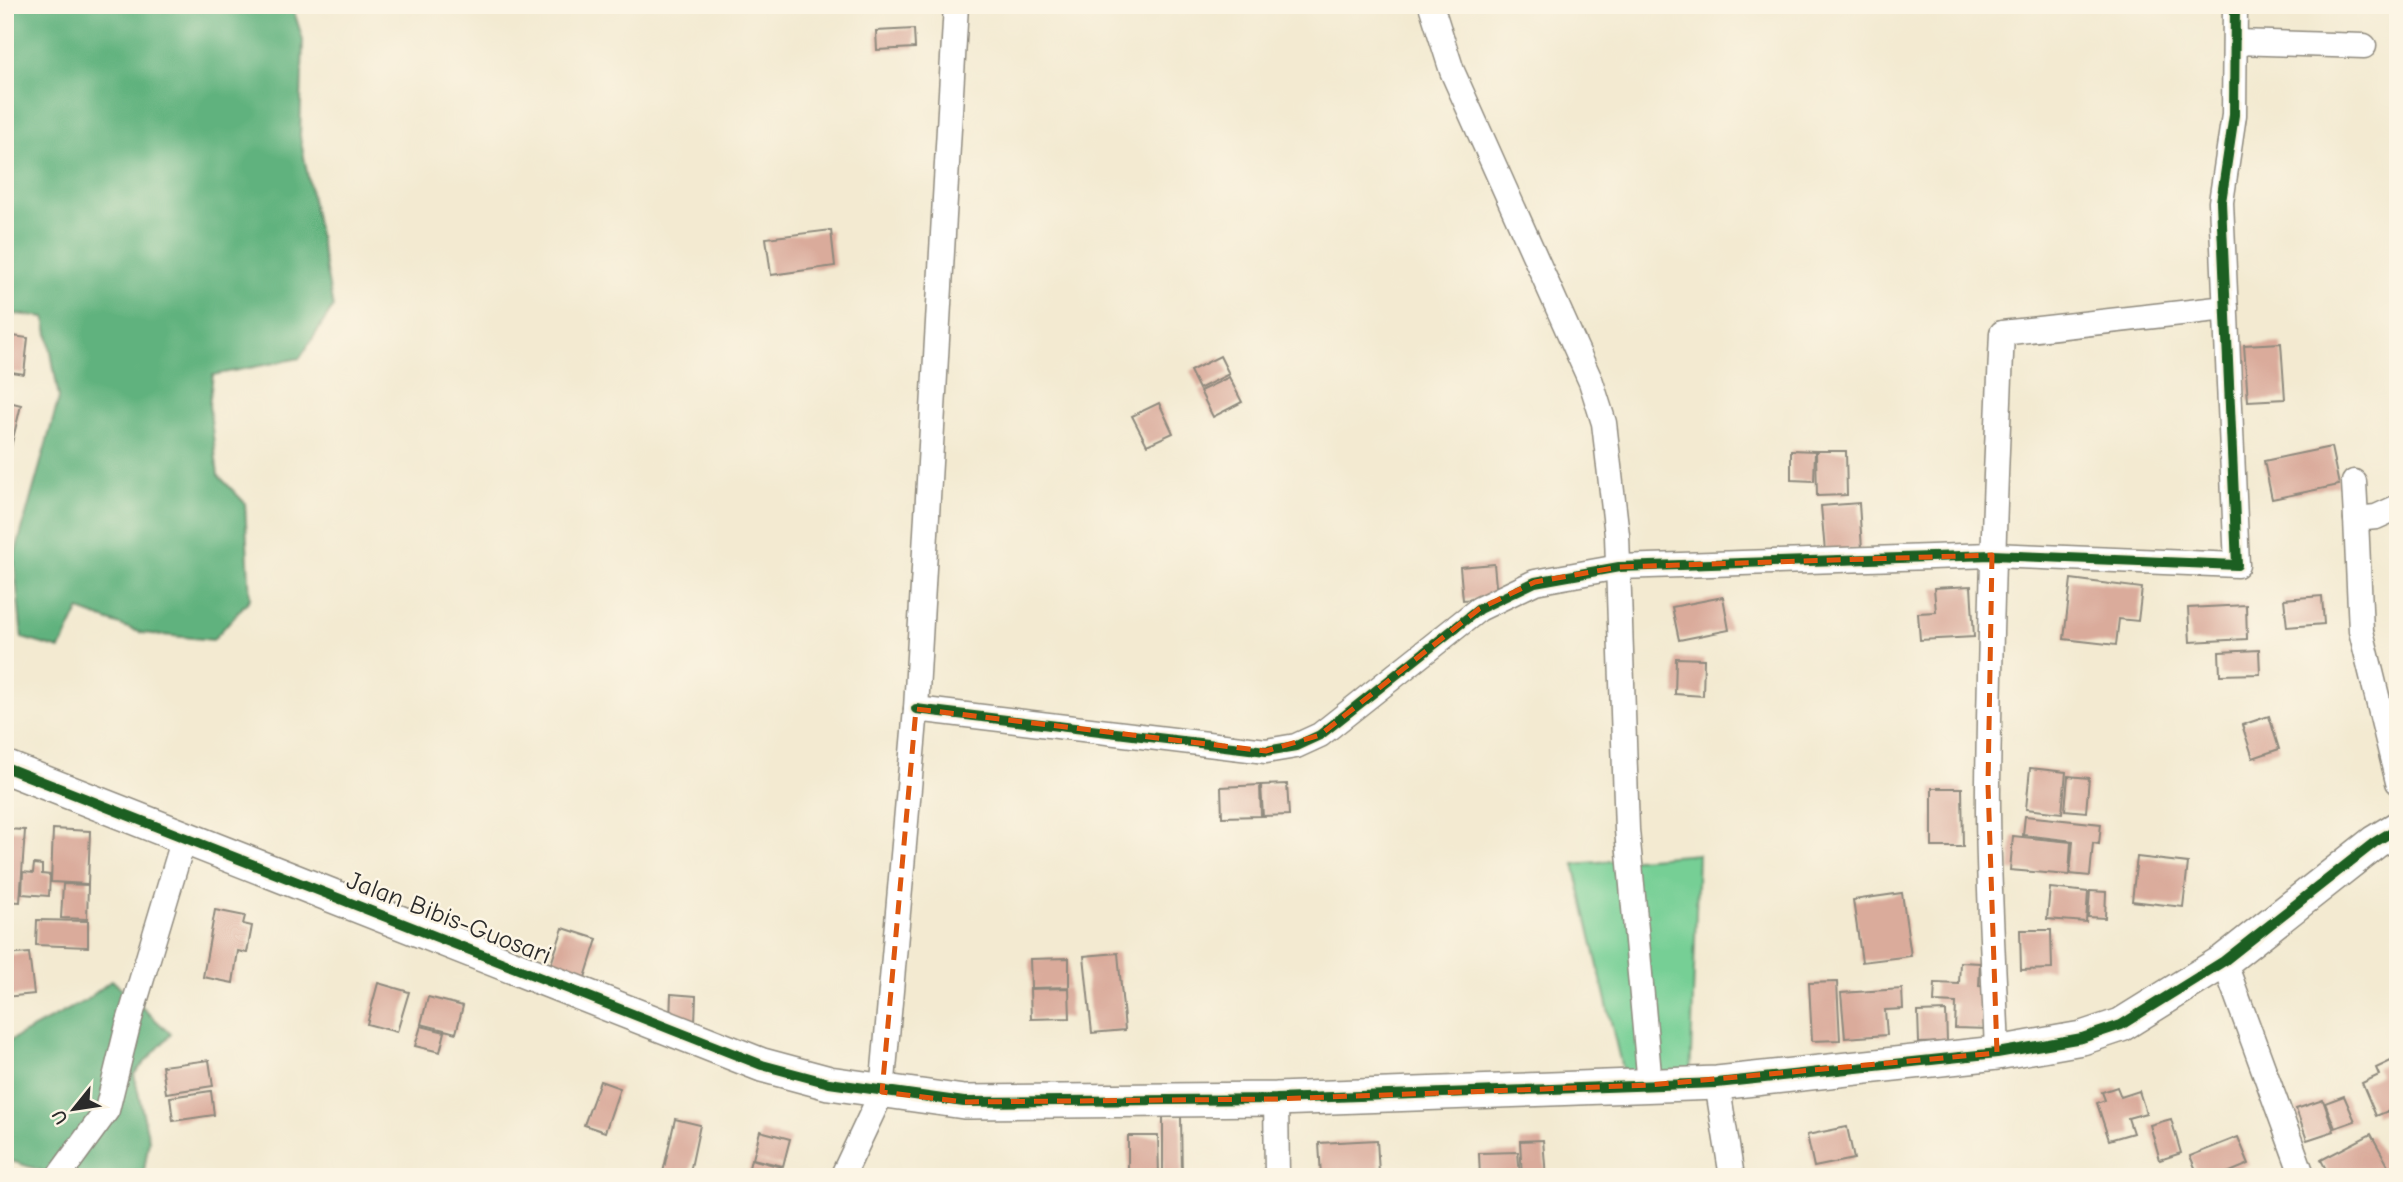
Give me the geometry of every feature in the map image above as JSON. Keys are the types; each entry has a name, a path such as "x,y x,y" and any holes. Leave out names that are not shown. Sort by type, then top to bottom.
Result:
{"street":[{"path":"842,1177 882,1092 916,709 956,5"},
{"path":"1431,5 1452,71 1591,382 1604,424 1619,566 1627,830 1650,1086"},
{"path":"916,709 1266,751 1296,746 1343,720 1487,604 1535,582 1619,566 1992,555 2237,565 2221,202 2234,116 2235,5"},
{"path":"2236,42 2364,46"},
{"path":"1997,1053 1988,785 1994,605 1992,555 2002,333 2226,308"},
{"path":"2354,482 2361,631 2398,782"},
{"path":"2356,519 2376,517 2398,507"},
{"name":"Jalan Bibis-Guosari","path":"5,767 762,1065 829,1083 964,1102 1276,1099 1717,1083 1997,1053 2082,1038 2121,1025 2224,961 2375,842 2398,828"},
{"path":"58,1177 107,1110 128,1026 184,838"},
{"path":"2224,961 2303,1177"},
{"path":"1717,1083 1732,1177"},
{"path":"1276,1099 1277,1177"}],"highlighted area":[{"path":"1992,555 1988,785 1997,1053 1650,1085 1276,1099 964,1102 882,1092 916,709 1266,751 1320,735 1479,609 1535,582 1619,567"}],"green space":[{"path":"5,5 292,5 303,40 300,136 333,307 300,358 213,375 209,405 218,475 245,503 250,599 213,640 142,633 79,610 60,649 22,638 14,558 59,398 45,317 5,313"},
{"path":"1698,854 1690,1084 1626,1086 1574,864"},
{"path":"112,980 171,1034 134,1074 149,1140 143,1177 62,1177 5,1159 5,1043 85,1001"}],"building":[{"path":"914,29 915,48 877,50 876,31"},
{"path":"831,230 835,266 771,275 766,238"},
{"path":"5,335 28,338 24,374 5,371"},
{"path":"2281,343 2285,399 2248,401 2244,345"},
{"path":"1220,356 1229,374 1199,389 1190,371"},
{"path":"1229,377 1242,402 1213,417 1200,391"},
{"path":"5,401 21,405 6,468 5,468"},
{"path":"1159,403 1173,433 1147,445 1132,416"},
{"path":"2331,447 2339,485 2272,499 2264,461"},
{"path":"1791,450 1815,451 1814,481 1791,480"},
{"path":"1816,451 1846,451 1847,495 1817,496"},
{"path":"1859,503 1862,549 1825,552 1821,506"},
{"path":"1494,564 1497,597 1463,600 1460,567"},
{"path":"2071,579 2142,588 2138,621 2119,619 2116,645 2064,639"},
{"path":"1971,586 1974,637 1920,640 1918,613 1936,612 1934,588"},
{"path":"2322,596 2324,624 2287,627 2284,599"},
{"path":"1723,597 1729,630 1679,640 1672,607"},
{"path":"2246,605 2247,639 2190,642 2188,608"},
{"path":"2259,650 2260,674 2220,675 2219,652"},
{"path":"1676,658 1704,659 1703,696 1675,694"},
{"path":"2269,716 2279,749 2253,758 2242,725"},
{"path":"2030,768 2066,772 2062,813 2026,809"},
{"path":"2068,776 2089,778 2086,812 2065,810"},
{"path":"1287,784 1289,815 1263,816 1261,785"},
{"path":"1260,785 1261,816 1222,817 1221,787"},
{"path":"1932,788 1962,788 1963,847 1932,847"},
{"path":"2025,816 2101,824 2099,844 2093,843 2090,876 2070,874 2073,841 2023,835"},
{"path":"5,829 25,830 20,902 5,901"},
{"path":"53,829 90,831 88,884 51,882"},
{"path":"2013,836 2071,842 2069,875 2010,870"},
{"path":"2137,857 2188,863 2183,907 2132,901"},
{"path":"34,864 42,865 42,874 50,875 49,896 22,894 23,872 33,873"},
{"path":"63,884 88,885 87,919 61,918"},
{"path":"2050,888 2088,892 2086,922 2047,919"},
{"path":"2090,891 2106,892 2105,918 2088,917"},
{"path":"1902,893 1911,956 1862,962 1853,900"},
{"path":"215,910 245,916 243,924 252,926 247,953 238,951 233,983 203,977"},
{"path":"37,920 88,921 88,947 36,945"},
{"path":"563,928 597,939 583,984 548,973"},
{"path":"2020,930 2051,930 2052,969 2021,970"},
{"path":"29,953 34,994 5,997 5,955"},
{"path":"1118,953 1125,1030 1092,1033 1084,956"},
{"path":"1069,958 1069,987 1031,988 1030,959"},
{"path":"1960,962 1980,963 1979,986 1991,987 1989,1029 1955,1028 1956,1003 1934,1002 1935,983 1959,984"},
{"path":"1837,982 1840,1040 1812,1041 1809,983"},
{"path":"378,983 409,992 397,1032 367,1024"},
{"path":"1069,988 1070,1018 1031,1019 1030,989"},
{"path":"1902,989 1903,1009 1885,1010 1887,1035 1845,1038 1841,993"},
{"path":"671,994 696,996 695,1023 670,1021"},
{"path":"428,997 463,1006 456,1033 421,1024"},
{"path":"1946,1011 1947,1042 1919,1043 1918,1012"},
{"path":"421,1026 445,1032 440,1052 415,1046"},
{"path":"2397,1058 2398,1107 2376,1116 2362,1083 2379,1075 2376,1068"},
{"path":"209,1060 213,1086 166,1093 162,1066"},
{"path":"600,1081 620,1088 605,1132 584,1125"},
{"path":"2117,1087 2121,1097 2139,1091 2146,1113 2128,1118 2133,1133 2109,1140 2097,1103 2105,1100 2102,1092"},
{"path":"211,1091 214,1115 173,1121 170,1097"},
{"path":"2344,1096 2355,1121 2335,1128 2325,1103"},
{"path":"2323,1100 2334,1131 2307,1140 2296,1109"},
{"path":"1163,1117 1181,1117 1182,1177 1163,1177"},
{"path":"675,1119 700,1125 689,1177 662,1177"},
{"path":"2171,1119 2181,1153 2160,1160 2150,1125"},
{"path":"1847,1127 1854,1159 1814,1167 1807,1135"},
{"path":"760,1131 790,1139 783,1166 753,1159"},
{"path":"2371,1134 2390,1169 2376,1177 2330,1177 2321,1160"},
{"path":"1128,1136 1158,1136 1159,1177 1128,1177"},
{"path":"2238,1137 2249,1164 2218,1177 2199,1177 2190,1156"},
{"path":"1377,1140 1379,1173 1321,1176 1319,1143"},
{"path":"1543,1140 1546,1177 1522,1177 1520,1141"},
{"path":"1518,1152 1520,1177 1480,1177 1479,1153"},
{"path":"751,1159 781,1167 778,1177 747,1177"}],"cycle path":[{"path":"916,709 1266,751 1296,746 1320,735 1479,609 1535,582 1619,567 1992,555 2237,565 2221,202 2234,115 2235,5"},
{"path":"5,767 762,1065 829,1083 964,1102 1276,1099 1717,1083 1997,1053 2082,1038 2121,1025 2224,961 2375,842 2398,828"}]}
